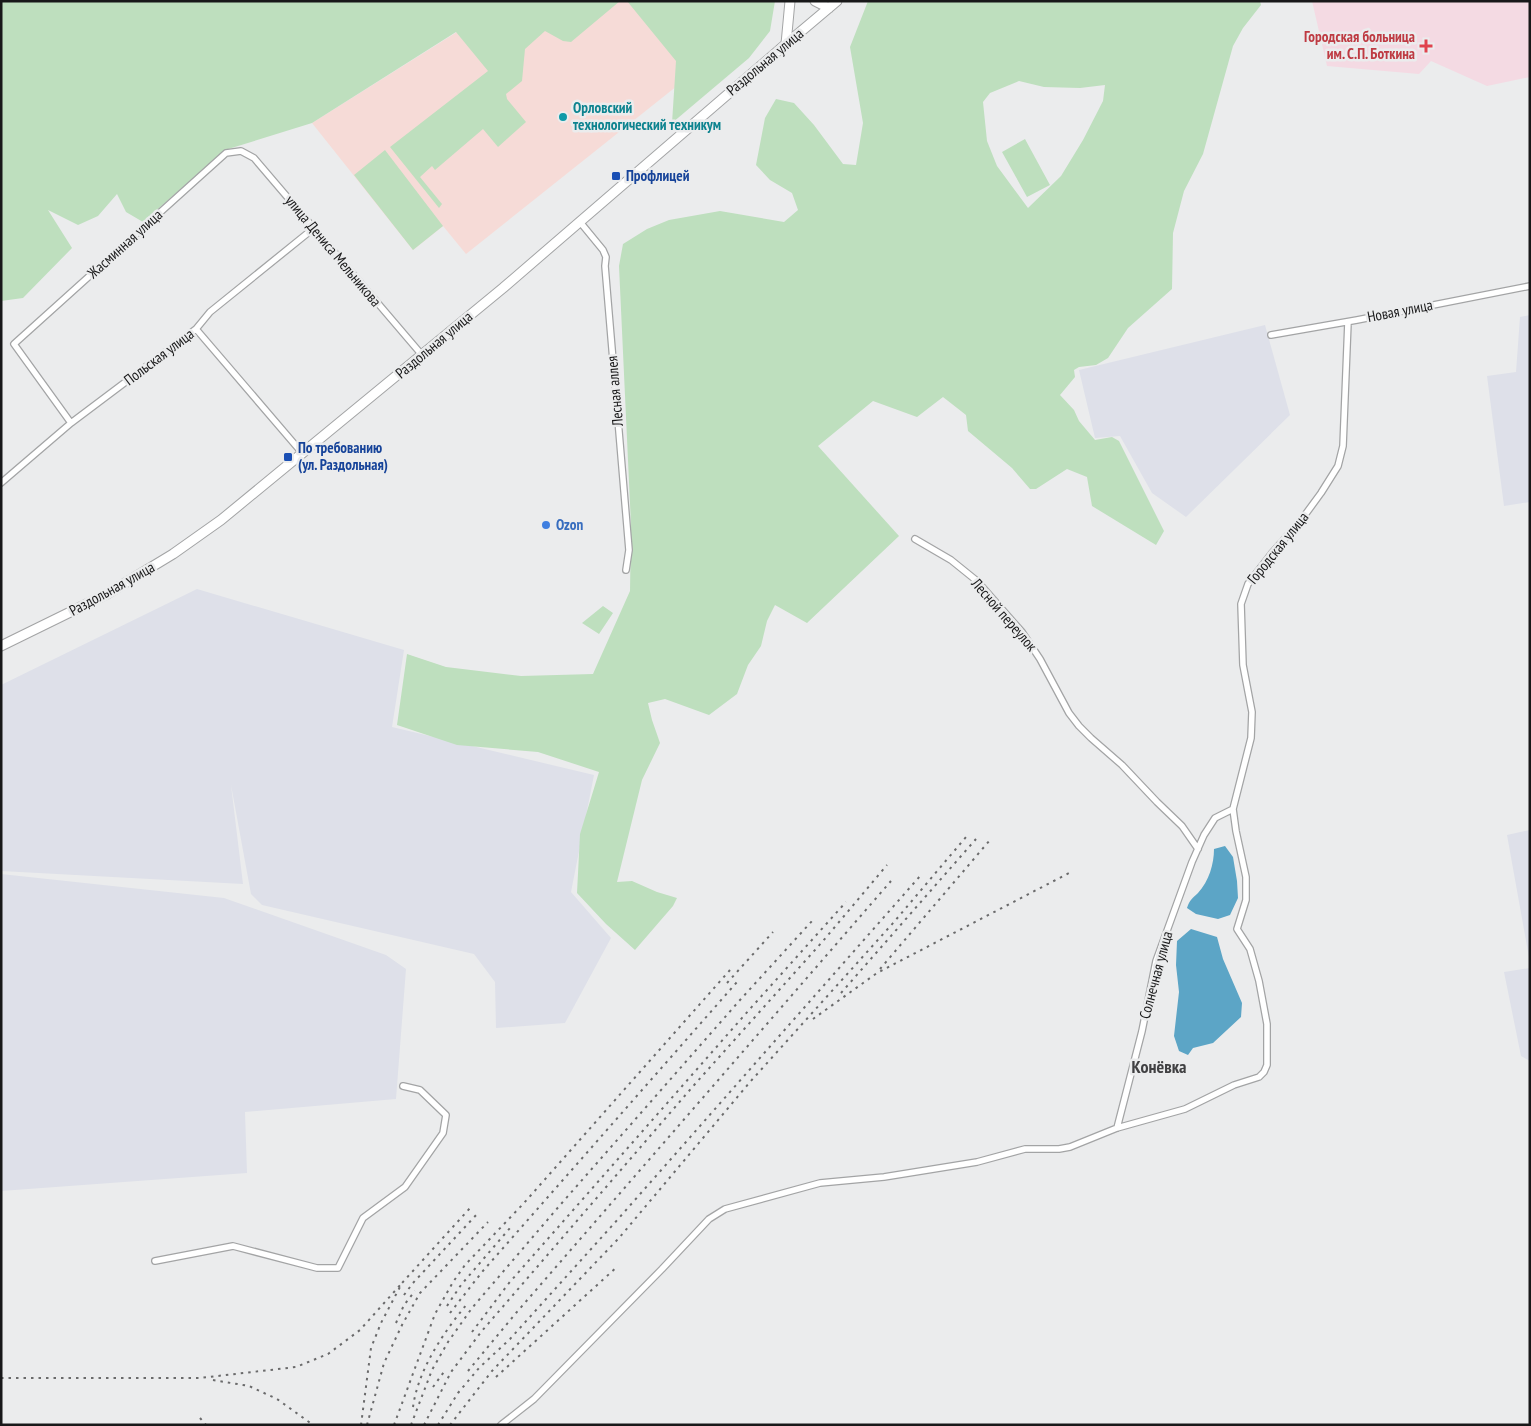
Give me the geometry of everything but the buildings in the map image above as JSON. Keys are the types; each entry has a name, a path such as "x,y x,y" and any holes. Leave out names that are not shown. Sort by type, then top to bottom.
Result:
{"main road":[{"path":"786,44 790,1"},
{"path":"815,1 829,8"},
{"name":"Раздольная улица","path":"1,646 107,594 174,554 222,520 580,222 837,1"}],"street":[{"name":"улица Дениса Мельникова","path":"241,151 254,158 422,355"},
{"name":"Жасминная улица","path":"70,423 14,344 226,153 241,151"},
{"name":"Лесная аллея","path":"580,222 603,250 606,257 605,266 629,550 626,570"},
{"name":"Польская улица","path":"1,483 70,423 196,329 210,312 314,228"},
{"name":"Новая улица","path":"1271,335 1348,322 1530,286"},
{"name":"Городская улица","path":"1233,809 1251,738 1252,712 1243,665 1241,604 1248,584 1322,493 1338,466 1343,446 1348,322"},
{"path":"196,329 303,454"},
{"name":"Лесной переулок","path":"915,539 951,560 977,581 1022,632 1040,658 1069,713 1091,738 1122,765 1182,826 1198,849"},
{"path":"502,1425 541,1392 662,1269 709,1218 725,1209 820,1183 884,1177 977,1162 1025,1149 1060,1149 1070,1147 1117,1128 1185,1109 1234,1085 1259,1077 1267,1065 1267,1024 1260,981 1250,949 1237,929 1246,900 1246,877 1233,809"},
{"name":"Солнечная улица","path":"1117,1128 1142,1031 1156,961 1192,862 1204,835 1215,818 1233,809"},
{"path":"155,1261 233,1246 317,1268 338,1268 363,1218 405,1187 443,1133 446,1115 420,1090 403,1086"}],"shaded area":[{"path":"594,1 635,1 692,74 466,254 443,226 413,250 312,123 457,32"},
{"name":"Городская больница им. С.П. Боткина","path":"1312,1 1530,1 1530,77 1487,86 1431,61 1419,74 1327,66"},
{"path":"1530,315 1530,502 1504,506 1487,376 1516,372 1520,317"},
{"path":"1265,325 1290,415 1186,517 1152,493 1120,436 1095,438 1079,370"},
{"path":"197,589 404,650 392,727 594,775 571,892 611,938 565,1023 496,1028 495,982 474,954 262,905 251,894 231,785 243,884 1,871 1,685"},
{"path":"1530,830 1530,963 1507,835"},
{"path":"1,874 224,898 386,955 406,969 396,1099 245,1112 247,1173 1,1191"},
{"path":"1530,968 1530,1061 1521,1056 1504,972"}],"green space":[{"path":"1,1 620,1 571,42 563,41 545,31 525,49 522,81 506,94 507,99 526,122 498,147 483,129 435,170 432,166 420,177 442,204 439,208 390,147 488,71 456,32 312,123 225,150 143,222 126,212 117,194 98,216 78,225 48,210 72,248 23,298 1,301"},
{"path":"627,1 775,1 770,31 749,58 672,123 676,61"},
{"path":"868,1 1260,1 1261,5 1243,28 1233,46 1203,154 1184,191 1173,233 1172,289 1128,328 1108,358 1096,365 1079,367 1074,370 1075,377 1060,395 1074,410 1079,421 1095,440 1112,437 1119,441 1164,531 1156,545 1092,506 1087,477 1067,469 1036,489 1030,489 1012,468 968,431 966,415 943,397 917,417 873,401 818,446 899,536 807,623 775,605 767,621 761,646 748,665 737,694 709,715 665,699 648,703 660,743 642,780 617,882 632,881 677,898 673,906 635,950 606,924 577,893 580,834 599,772 538,752 457,745 397,725 407,654 446,667 521,676 593,674 630,591 631,525 619,266 623,244 647,229 669,220 720,211 784,222 798,210 792,193 770,180 756,165 765,118 776,99 794,103 814,125 843,164 856,165 863,123 850,47","holes":["1019,81 1044,87 1080,88 1105,85 1103,101 1083,140 1061,176 1028,208 997,166 987,141 983,102 990,93"]},
{"path":"1025,139 1050,185 1027,197 1002,152"},
{"path":"385,150 443,226 413,250 354,175"},
{"path":"603,606 613,613 599,634 582,623"}],"water":[{"path":"1225,846 1233,857 1238,898 1230,915 1218,919 1196,914 1187,908 1188,905 1208,878 1214,849"},
{"path":"1191,929 1217,937 1223,959 1242,1003 1241,1017 1213,1043 1193,1048 1188,1055 1179,1051 1174,1036 1179,992 1176,965 1177,941"}],"railway":[{"path":"450,1425 492,1371 619,1238 750,1082 894,922 966,837"},
{"path":"841,993 976,839"},
{"path":"880,969 990,840"},
{"path":"424,1425 451,1372 481,1332 695,1084 823,941 887,865"},
{"path":"813,1019 877,973 1071,872"},
{"path":"438,1425 458,1393 479,1368 510,1339 619,1218 921,875"},
{"path":"468,1371 516,1313 891,881"},
{"path":"472,1332 509,1283 846,902"},
{"path":"411,1425 432,1370 448,1342 472,1308 740,1000 812,921"},
{"path":"727,983 773,932"},
{"path":"394,1425 435,1314 465,1265 524,1203 730,970"},
{"path":"450,1313 482,1272 737,982"},
{"path":"361,1425 371,1348 381,1323 402,1283 471,1207"},
{"path":"404,1295 478,1213"},
{"path":"367,1425 384,1363 420,1293 488,1222"},
{"path":"447,1306 461,1285 510,1228"},
{"path":"496,1377 618,1266"},
{"path":"1,1378 200,1378 296,1367 328,1354 360,1330 402,1283"},
{"path":"396,1323 404,1305 415,1291"},
{"path":"413,1407 420,1379 426,1366 449,1327 467,1304"},
{"path":"433,1387 446,1369"},
{"path":"213,1380 249,1386 277,1399 311,1425"},
{"path":"200,1418 206,1425"}],"place":[{"name":"Городская больница им. С.П. Боткина","path":"1426,46"},
{"name":"Орловский технологический техникум","path":"563,117"},
{"name":"Профлицей","path":"616,176"},
{"name":"По требованию (ул. Раздольная)","path":"288,457"},
{"name":"Ozon","path":"546,525"}],"district":[{"name":"Конёвка","path":"1159,1067"}]}
